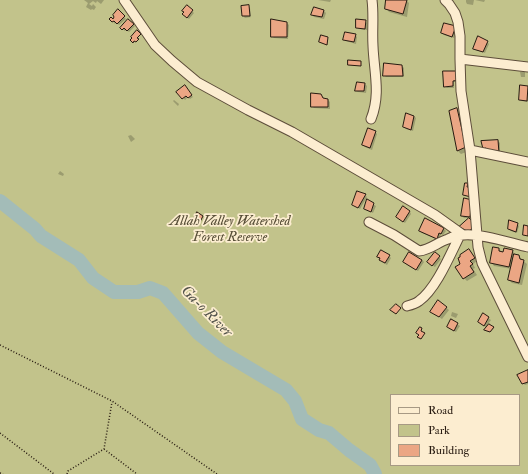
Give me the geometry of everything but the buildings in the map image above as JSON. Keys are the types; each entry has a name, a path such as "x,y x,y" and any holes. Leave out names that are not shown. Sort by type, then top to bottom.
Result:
{"street":[{"path":"124,0 155,45 197,82 292,132 436,215 462,235"},
{"path":"371,119 375,109 377,88 373,58 372,0"},
{"path":"445,0 455,13 460,36 461,91 470,150 478,247 482,263 528,356"},
{"path":"460,59 528,66"},
{"path":"470,150 528,162"},
{"path":"369,222 394,235 419,251 428,249 446,239 462,235 478,236 528,247"},
{"path":"407,306 419,301 432,288 462,235"}],"path":[{"path":"0,345 112,402 216,474"},
{"path":"68,474 68,471 104,449 112,402"},
{"path":"0,433 54,474"},
{"path":"104,449 137,474"}],"green space":[{"name":"Allah Valley Watershed Forest Reserve","path":"0,0 528,0 528,474 0,474"}],"waterway":[{"name":"Ga-o River","path":"0,201 35,229 41,236 79,260 93,278 114,292 138,292 150,288 163,293 198,333 222,352 286,390 295,401 302,419 319,430 329,433 370,465 375,474"}]}
